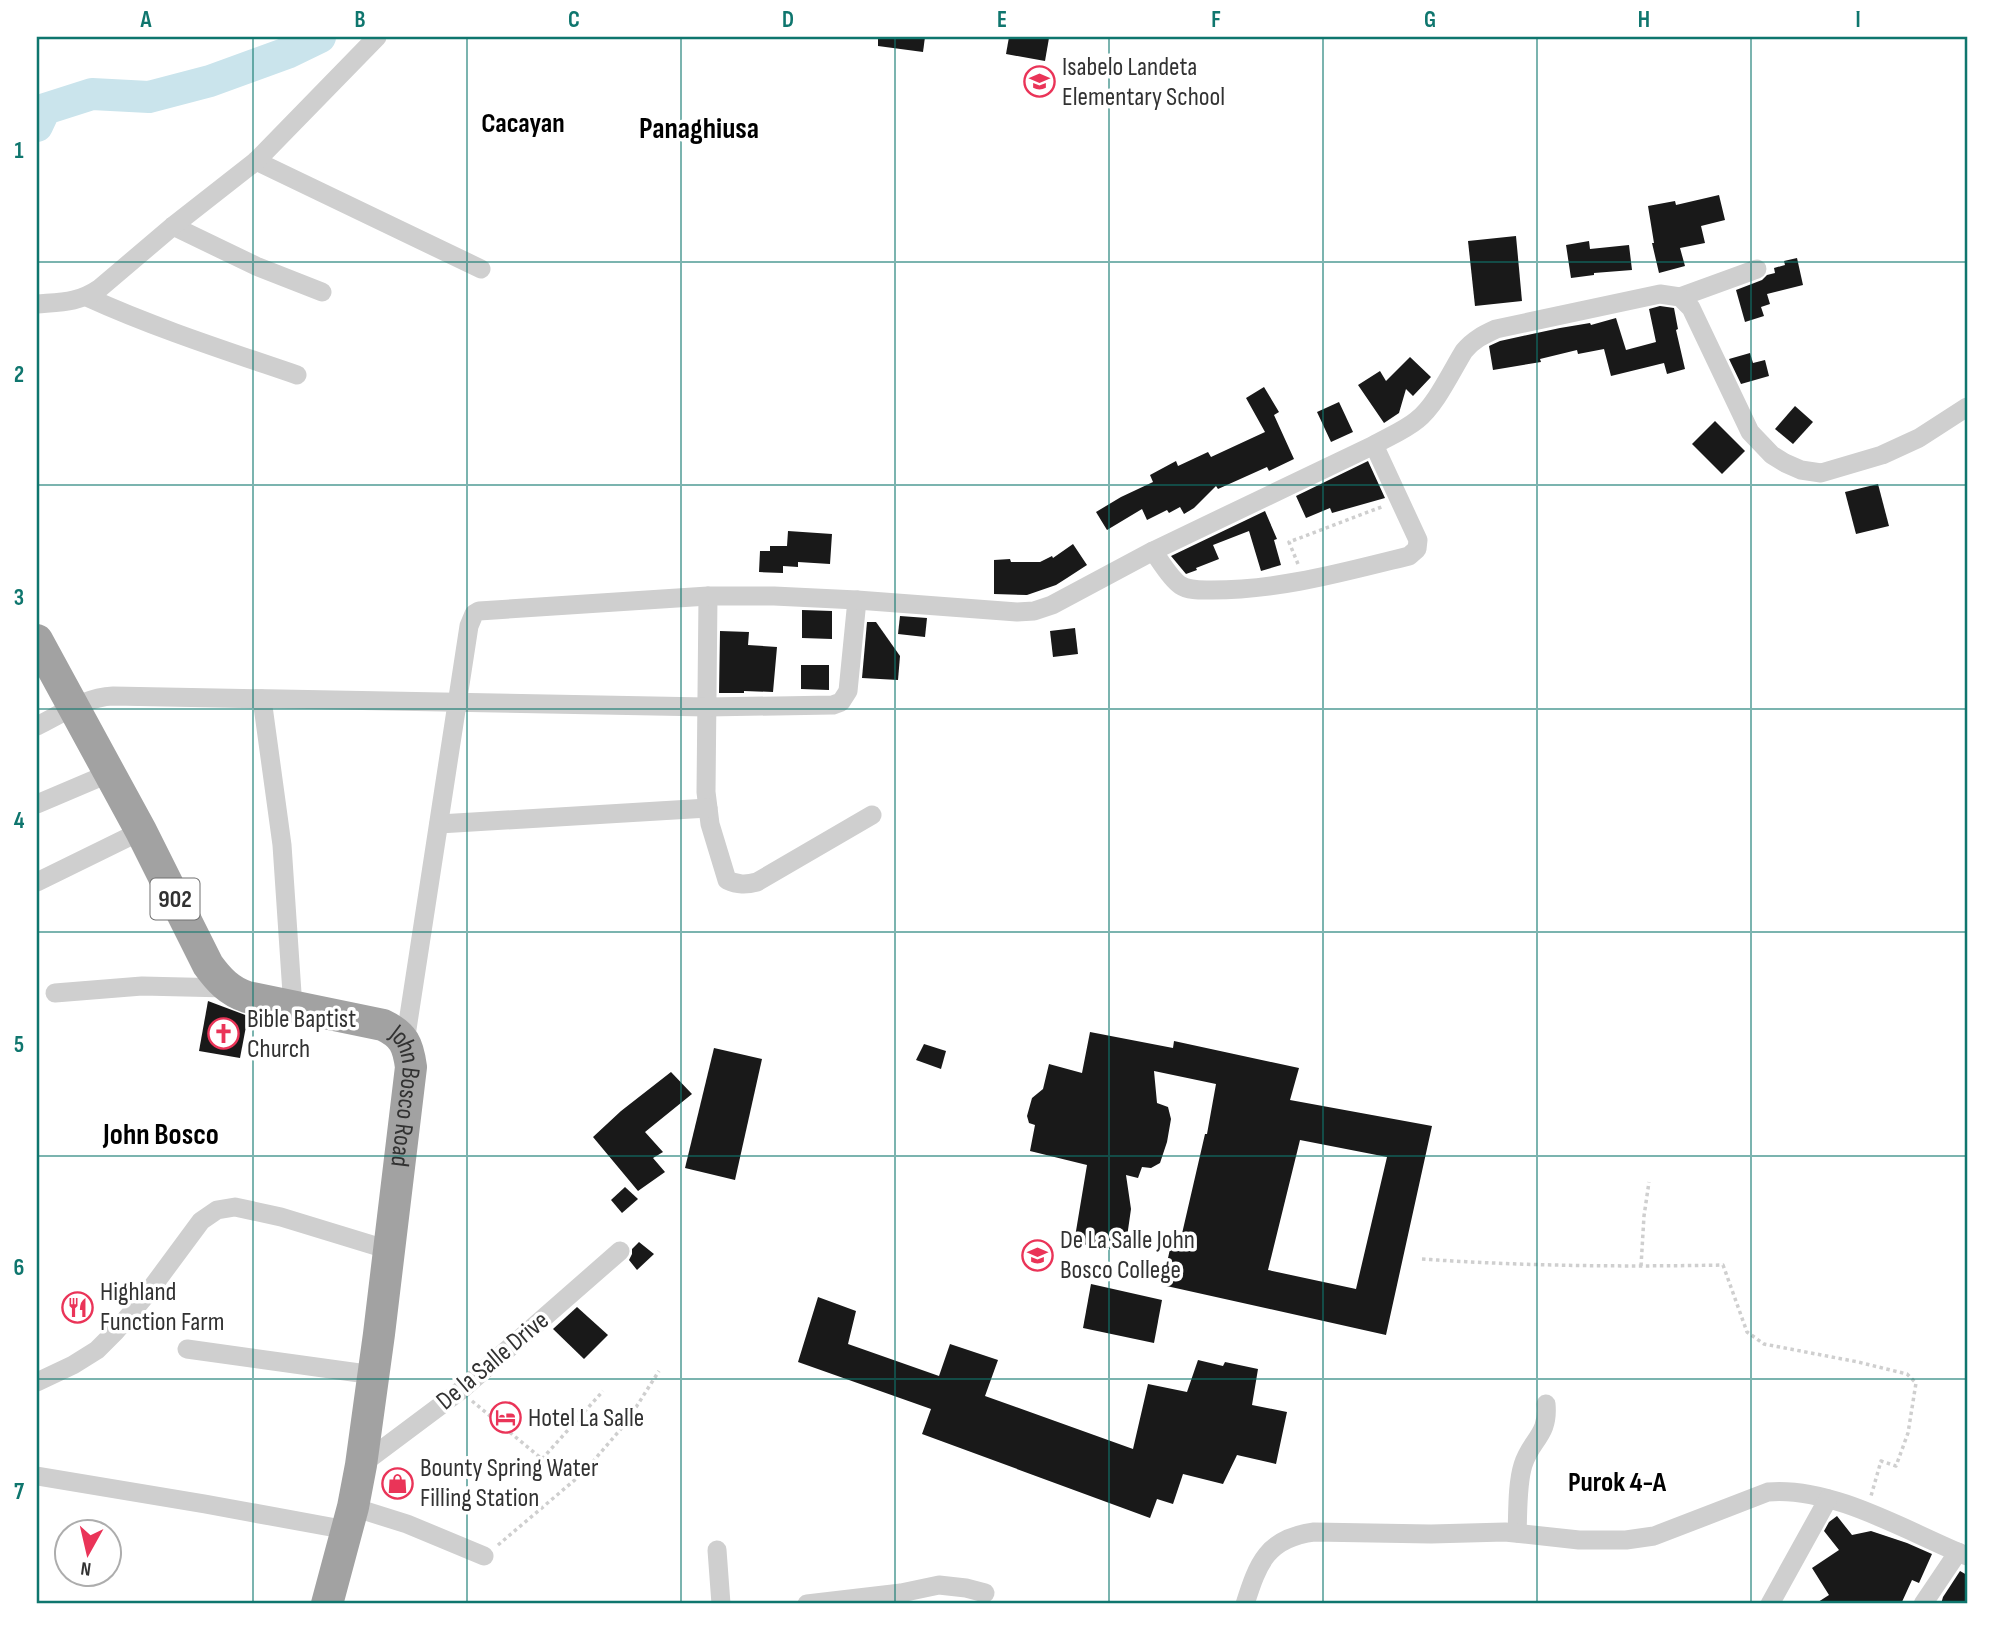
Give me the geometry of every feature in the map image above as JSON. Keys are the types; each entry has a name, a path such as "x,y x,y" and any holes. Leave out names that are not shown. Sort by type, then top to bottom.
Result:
{"highway":[{"name":"902","path":"37,640 141,831 208,965 227,988"},
{"name":"John Bosco Road","path":"227,988 247,997 293,1008 383,1025 396,1031 405,1042 411,1067 361,1465 327,1604"}],"street":[{"path":"37,304 69,302 87,297 112,279 173,226 256,161 377,37"},
{"path":"256,161 481,269"},
{"path":"173,226 256,266 322,292"},
{"path":"405,1042 469,626 474,614 479,611 708,596 857,600 1034,611 1052,606 1153,551 1374,445 1417,421 1427,410 1464,351 1480,336 1496,329 1660,294 1680,297 1756,269"},
{"path":"87,297 172,331 297,375"},
{"path":"1680,297 1691,308 1750,432 1759,444 1785,464 1812,473 1846,466 1899,448 1967,407"},
{"path":"1153,551 1179,585 1187,588 1235,590 1306,582 1415,554 1418,540 1374,445"},
{"path":"708,596 708,808 713,836 727,880 736,884 757,882 872,815"},
{"path":"37,726 101,696 707,707 833,705 841,702 848,691 857,600"},
{"path":"262,699 282,845 293,1008"},
{"path":"37,804 110,773"},
{"path":"439,824 708,808"},
{"path":"37,881 141,831"},
{"path":"55,993 142,986 227,988"},
{"path":"37,1382 97,1350 117,1331 201,1222 217,1210 235,1207 281,1217 389,1250"},
{"name":"De la Salle Drive","path":"361,1465 460,1391 620,1251"},
{"path":"187,1349 374,1375"},
{"path":"1517,1533 1522,1465 1544,1428 1547,1418 1546,1404"},
{"path":"37,1476 205,1504 407,1524 484,1556"},
{"path":"1245,1604 1264,1557 1280,1542 1302,1534 1517,1533 1579,1540 1626,1540 1661,1533 1768,1492 1783,1491 1828,1499 1866,1512 1963,1554 1923,1604"},
{"path":"1770,1604 1828,1499"},
{"path":"718,1550 721,1604"},
{"path":"807,1604 939,1585 985,1593"}],"path":[{"path":"1306,582 1289,542 1399,500"},
{"path":"1641,1266 1649,1181"},
{"path":"1422,1259 1505,1265 1723,1265 1747,1332 1764,1344 1906,1374 1916,1383 1908,1433 1896,1466 1881,1461 1866,1512"},
{"path":"484,1556 583,1474 626,1423 659,1371"},
{"path":"460,1391 542,1459 603,1391"}],"building":[{"path":"878,37 925,37 923,52 878,46"},
{"path":"1009,37 1049,38 1045,61 1006,54"},
{"path":"1719,195 1725,220 1701,226 1705,243 1680,248 1685,266 1659,273 1648,206 1675,201 1676,205"},
{"path":"1516,236 1522,301 1475,306 1468,241"},
{"path":"1589,241 1590,249 1629,245 1632,270 1571,278 1566,245"},
{"path":"1797,258 1803,285 1767,294 1770,304 1761,307 1764,316 1745,322 1736,290 1775,273 1774,268 1785,265 1784,261"},
{"path":"1660,306 1674,308 1685,369 1667,374 1664,363 1611,376 1604,349 1578,354 1577,350 1540,359 1541,362 1493,370 1489,346 1500,341 1616,318 1626,350 1656,342 1649,309"},
{"path":"1750,353 1753,363 1765,360 1769,376 1741,384 1729,359"},
{"path":"1410,357 1431,377 1413,396 1406,389 1399,413 1384,423 1358,385 1380,371 1386,381"},
{"path":"1264,387 1279,412 1274,415 1294,459 1269,471 1267,467 1218,489 1216,486 1184,514 1180,507 1147,520 1142,509 1107,530 1096,512 1153,482 1150,475 1176,461 1178,466 1208,452 1211,457 1265,432 1246,398"},
{"path":"1339,402 1353,432 1331,442 1317,412"},
{"path":"1795,406 1813,422 1793,444 1775,429"},
{"path":"1715,421 1745,451 1722,474 1692,444"},
{"path":"1368,461 1385,498 1332,513 1330,508 1306,518 1296,496"},
{"path":"1878,484 1889,526 1856,534 1845,492"},
{"path":"1265,511 1277,539 1274,540 1281,565 1261,571 1249,531 1213,545 1219,559 1186,574 1171,556"},
{"path":"788,531 832,534 830,564 798,562 798,567 783,566 783,573 759,572 760,551 770,551 770,546 787,546"},
{"path":"1073,544 1087,565 1056,585 1027,595 994,594 994,560 1040,562 1052,556 1053,558"},
{"path":"802,610 832,611 832,639 802,638"},
{"path":"900,616 927,618 925,637 898,634"},
{"path":"867,622 876,622 900,656 898,680 862,678"},
{"path":"1075,628 1078,654 1053,657 1050,631"},
{"path":"720,631 749,632 748,645 777,647 773,692 719,693"},
{"path":"801,665 829,665 829,690 801,689"},
{"name":"Bible Baptist Church","path":"208,1001 248,1016 240,1058 199,1051"},
{"path":"1090,1032 1173,1048 1174,1041 1299,1068 1290,1100 1432,1126 1386,1335 1162,1285 1170,1249 1178,1251 1207,1134 1216,1084 1154,1071 1157,1103 1168,1107 1171,1119 1160,1163 1151,1168 1142,1167 1138,1178 1126,1175 1131,1209 1127,1237 1117,1250 1074,1243 1087,1165 1030,1151 1035,1125 1029,1123 1027,1116 1032,1098 1043,1089 1049,1064 1082,1073","holes":["1300,1140 1387,1157 1356,1289 1268,1270"]},
{"path":"924,1044 946,1051 941,1069 916,1060"},
{"path":"714,1048 762,1059 735,1180 685,1168"},
{"path":"671,1072 692,1094 645,1132 663,1152 653,1158 665,1172 638,1191 593,1137"},
{"path":"625,1187 638,1199 622,1213 611,1200"},
{"path":"639,1242 654,1254 637,1270 629,1260 632,1249"},
{"path":"1091,1284 1162,1300 1154,1343 1083,1328"},
{"path":"818,1297 856,1311 848,1344 939,1376 950,1344 998,1360 985,1396 1133,1449 1148,1384 1187,1392 1198,1360 1223,1366 1225,1362 1258,1369 1252,1405 1287,1412 1276,1464 1237,1455 1223,1484 1183,1474 1173,1504 1157,1499 1150,1518 922,1434 931,1409 798,1362"},
{"path":"577,1307 608,1335 584,1359 553,1329"},
{"path":"1837,1516 1852,1535 1871,1531 1932,1554 1919,1583 1912,1580 1901,1604 1815,1604 1829,1595 1812,1568 1839,1550 1824,1531 1829,1522"},
{"path":"1960,1571 1967,1575 1967,1604 1941,1604 1943,1597"}],"waterway":[{"path":"37,126 45,109 92,94 149,97 210,81 287,53 320,37"}],"place":[{"name":"Isabelo Landeta Elementary School","path":"1039,82"},
{"name":"Bible Baptist Church","path":"224,1034"},
{"name":"De La Salle John Bosco College","path":"1037,1255"},
{"name":"Highland Function Farm","path":"77,1307"},
{"name":"Hotel La Salle","path":"505,1418"},
{"name":"Bounty Spring Water Filling Station","path":"397,1483"}],"district":[{"name":"Cacayan","path":"523,123"},
{"name":"Panaghiusa","path":"699,129"},
{"name":"John Bosco","path":"161,1135"},
{"name":"Purok 4-A","path":"1617,1482"}]}
